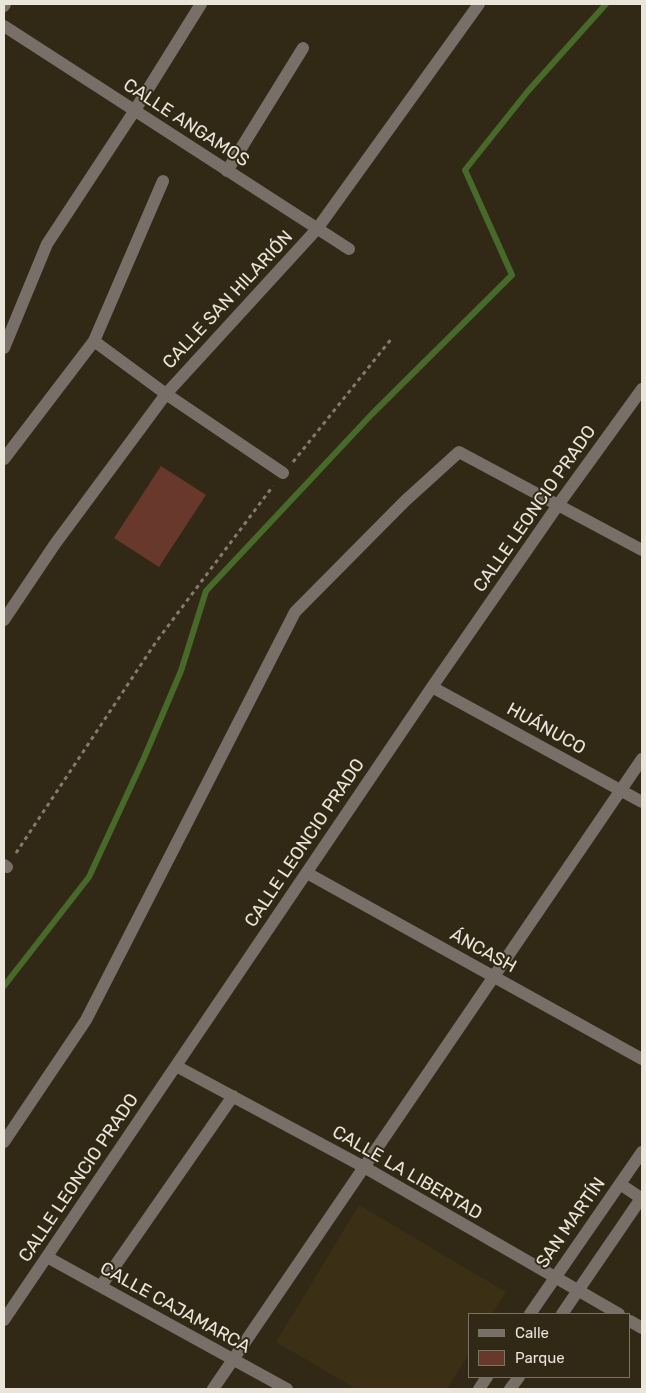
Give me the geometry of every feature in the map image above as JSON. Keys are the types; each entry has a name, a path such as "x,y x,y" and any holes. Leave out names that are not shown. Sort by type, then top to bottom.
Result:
{"street":[{"path":"4,348 47,244 135,110 201,4"},
{"name":"CALLE SAN HILARIÓN","path":"4,620 55,544 166,394 317,229 479,4"},
{"name":"CALLE ANGAMOS","path":"4,26 348,249"},
{"path":"228,170 303,48"},
{"path":"4,458 94,342 163,181"},
{"path":"94,342 166,394 283,473"},
{"name":"CALLE LEONCIO PRADO","path":"4,1320 432,687 558,505 642,389"},
{"path":"4,1142 86,1020 295,612 405,502 459,452 642,550"},
{"name":"HUÁNUCO","path":"432,687 642,802"},
{"path":"213,1389 642,758"},
{"name":"ÁNCASH","path":"307,873 642,1059"},
{"name":"CALLE LA LIBERTAD","path":"176,1066 364,1167 617,1313"},
{"path":"101,1286 233,1096"},
{"name":"SAN MARTÍN","path":"531,1313 642,1152"},
{"path":"563,1313 642,1197 620,1184"},
{"name":"CALLE CAJAMARCA","path":"47,1257 287,1389"},
{"path":"631,1322 642,1328"},
{"path":"479,1389 486,1378"},
{"path":"510,1389 518,1378"}],"path":[{"path":"5,866 156,642 283,473 392,338"}],"shaded area":[{"path":"359,1205 506,1292 493,1313 468,1313 468,1355 447,1389 356,1389 276,1342"}],"green space":[{"path":"161,466 206,495 159,567 114,538"}],"waterway":[{"path":"4,986 89,877 144,758 181,671 206,591 372,414 512,275 465,170 528,91 606,4"}]}
